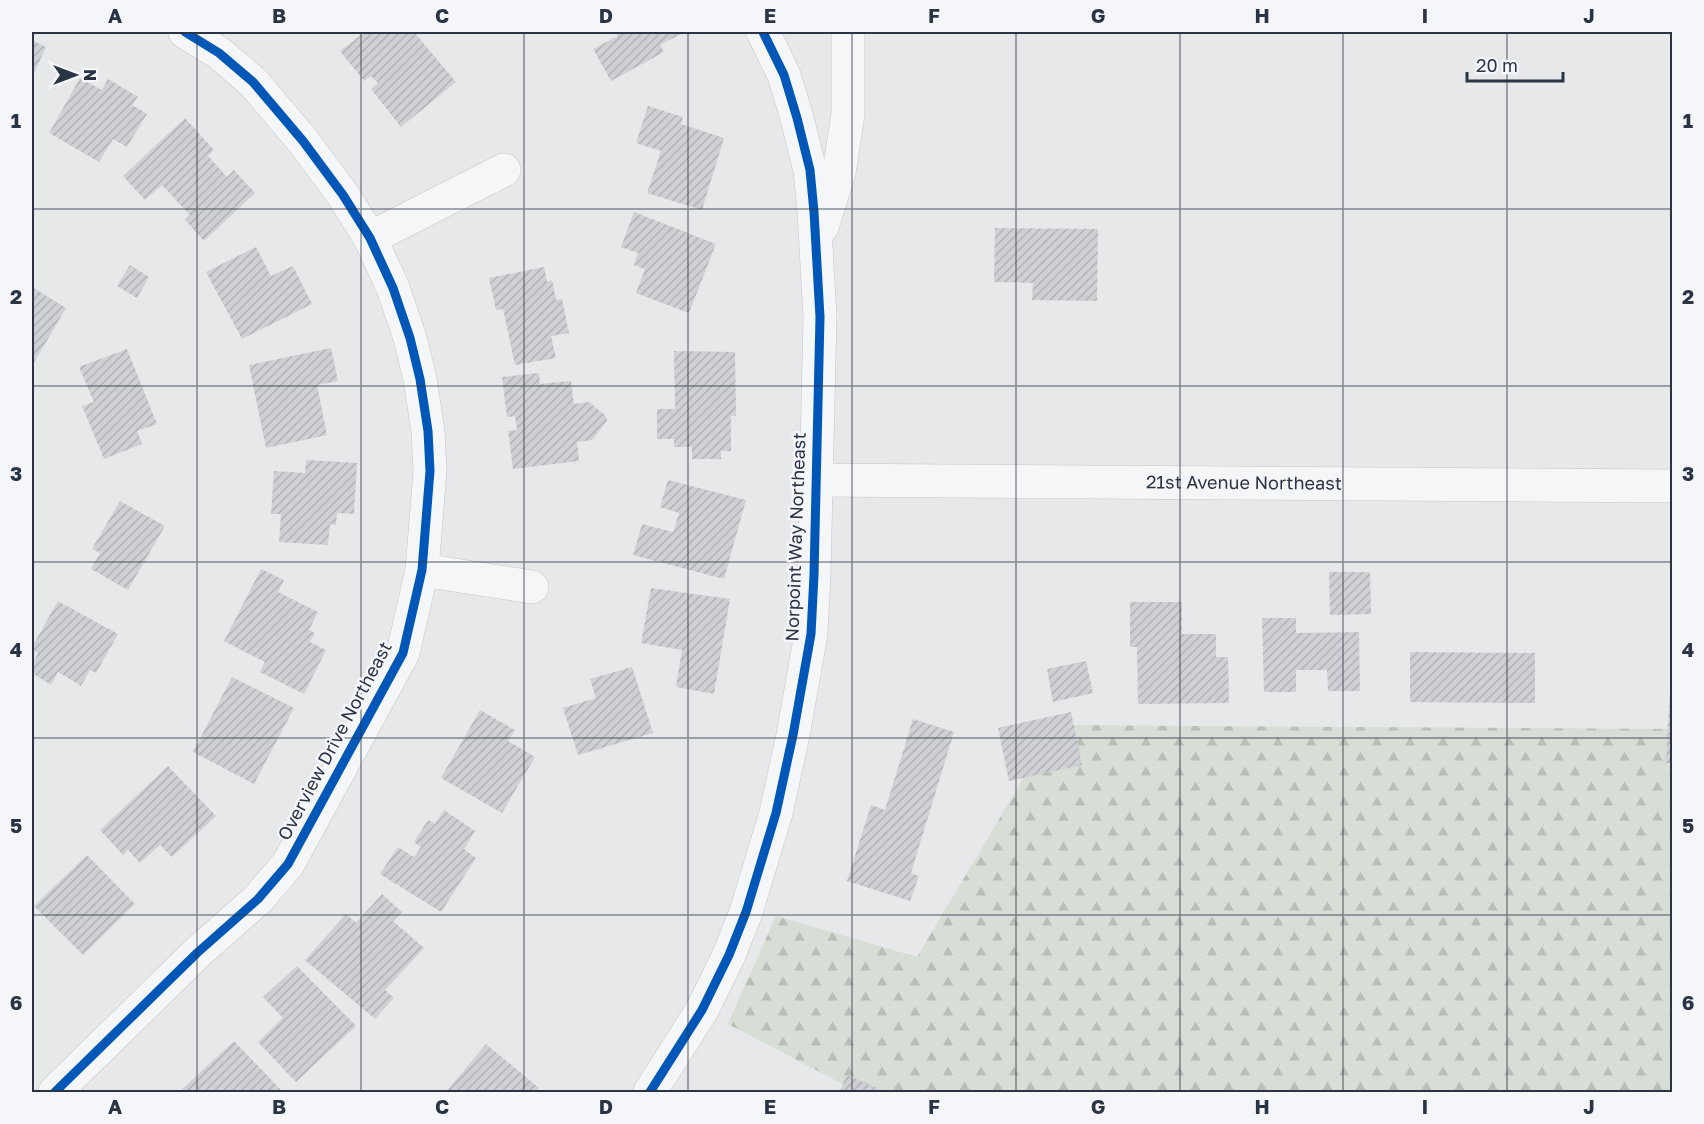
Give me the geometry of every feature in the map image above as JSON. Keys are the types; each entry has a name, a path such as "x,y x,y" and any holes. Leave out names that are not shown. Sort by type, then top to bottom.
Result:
{"street":[{"name":"Overview Drive Northeast","path":"55,1092 173,976 258,898 288,864 403,653 422,570 430,471 428,431 420,379 410,338 393,288 370,238 343,195 303,141 253,82 219,53 185,32"},
{"name":"Norpoint Way Northeast","path":"650,1092 702,1010 729,955 746,912 776,813 811,634 820,317 814,212 808,160 797,117 784,75 764,32"},
{"path":"816,246 839,173 846,129 848,32"},
{"path":"370,238 504,170"},
{"name":"21st Avenue Northeast","path":"816,480 1672,486"},
{"path":"422,570 532,587"}],"green space":[{"path":"1055,725 1672,729 1672,1092 858,1092 728,1024 776,916 917,957"}],"building":[{"path":"365,32 414,32 456,82 401,127 371,89 378,83 371,76 364,81 340,51"},
{"path":"616,32 679,32 681,34 660,45 664,52 611,81 593,49 618,36"},
{"path":"32,40 46,47 32,78"},
{"path":"80,78 102,90 108,79 138,97 132,105 147,114 127,147 113,139 99,162 49,133"},
{"path":"648,106 683,117 681,124 724,138 702,210 647,193 661,151 636,143"},
{"path":"185,118 214,150 208,156 227,177 234,170 255,193 204,241 185,220 190,215 162,185 145,200 123,176"},
{"path":"634,212 716,244 689,313 636,293 645,269 634,265 638,253 621,247"},
{"path":"995,228 1098,229 1097,301 1032,300 1033,283 994,282"},
{"path":"256,247 271,276 293,266 312,304 242,339 206,272"},
{"path":"130,265 149,277 137,298 117,286"},
{"path":"544,267 547,282 552,280 556,300 562,299 569,333 551,336 556,358 515,365 503,309 496,310 489,278"},
{"path":"32,287 66,308 32,366"},
{"path":"331,348 338,381 317,385 327,435 266,448 249,365"},
{"path":"127,349 157,424 137,431 142,444 104,459 82,406 94,402 79,367"},
{"path":"674,351 735,352 736,416 731,416 731,451 721,451 721,459 692,459 692,447 674,447 674,439 657,439 657,409 675,409"},
{"path":"539,373 540,384 571,381 574,404 589,402 606,416 607,421 592,440 577,442 579,461 513,469 508,431 517,430 515,416 507,417 502,377"},
{"path":"306,460 357,463 354,514 337,513 336,525 330,524 328,545 279,542 281,514 271,514 274,471 305,473"},
{"path":"668,480 746,500 724,579 633,555 642,524 673,532 679,513 660,507"},
{"path":"120,501 165,526 128,590 91,569 100,553 92,549"},
{"path":"261,569 284,580 278,592 318,612 309,630 315,633 310,642 326,650 304,694 260,672 265,662 224,641"},
{"path":"1329,572 1370,572 1371,614 1330,615"},
{"path":"651,588 730,599 714,694 676,687 682,650 641,643"},
{"path":"58,601 118,634 96,673 90,670 81,686 58,672 51,685 32,673 32,665 38,653 32,650 32,647"},
{"path":"1130,602 1182,602 1182,634 1216,634 1216,657 1228,657 1229,703 1138,704 1137,647 1130,647"},
{"path":"1262,618 1296,618 1296,633 1359,632 1360,691 1328,691 1327,670 1296,670 1296,692 1264,692"},
{"path":"1410,652 1535,653 1535,703 1410,702"},
{"path":"1086,661 1093,693 1053,702 1047,669"},
{"path":"632,667 653,733 578,755 563,708 596,698 590,679"},
{"path":"1671,671 1672,763 1666,763"},
{"path":"232,677 294,708 254,784 193,752"},
{"path":"480,710 515,730 508,741 535,757 502,813 441,778"},
{"path":"1071,712 1082,765 1009,781 998,728"},
{"path":"913,719 954,732 911,873 919,876 910,901 847,881 871,805 885,810"},
{"path":"168,766 216,816 172,857 160,845 140,863 128,850 123,855 100,830"},
{"path":"444,810 475,831 464,849 476,858 441,912 380,874 398,847 414,857 421,847 414,842 428,820 435,824"},
{"path":"87,855 135,904 83,955 34,906"},
{"path":"382,894 402,912 393,921 424,948 385,990 394,998 375,1019 305,960 346,914 356,923"},
{"path":"297,966 356,1026 296,1082 258,1042 283,1018 263,997"},
{"path":"234,1041 283,1092 179,1092"},
{"path":"486,1044 539,1088 535,1092 446,1092"},
{"path":"847,1075 886,1092 839,1092"}],"cycle path":[{"path":"55,1092 197,953 258,899 288,864 403,653 422,570 430,471 428,431 420,379 410,338 393,288 370,238 343,195 303,141 253,82 219,53 185,32"},
{"path":"650,1092 702,1010 729,955 746,912 776,813 811,634 820,317 814,212 810,170 797,118 784,75 763,32"}]}
